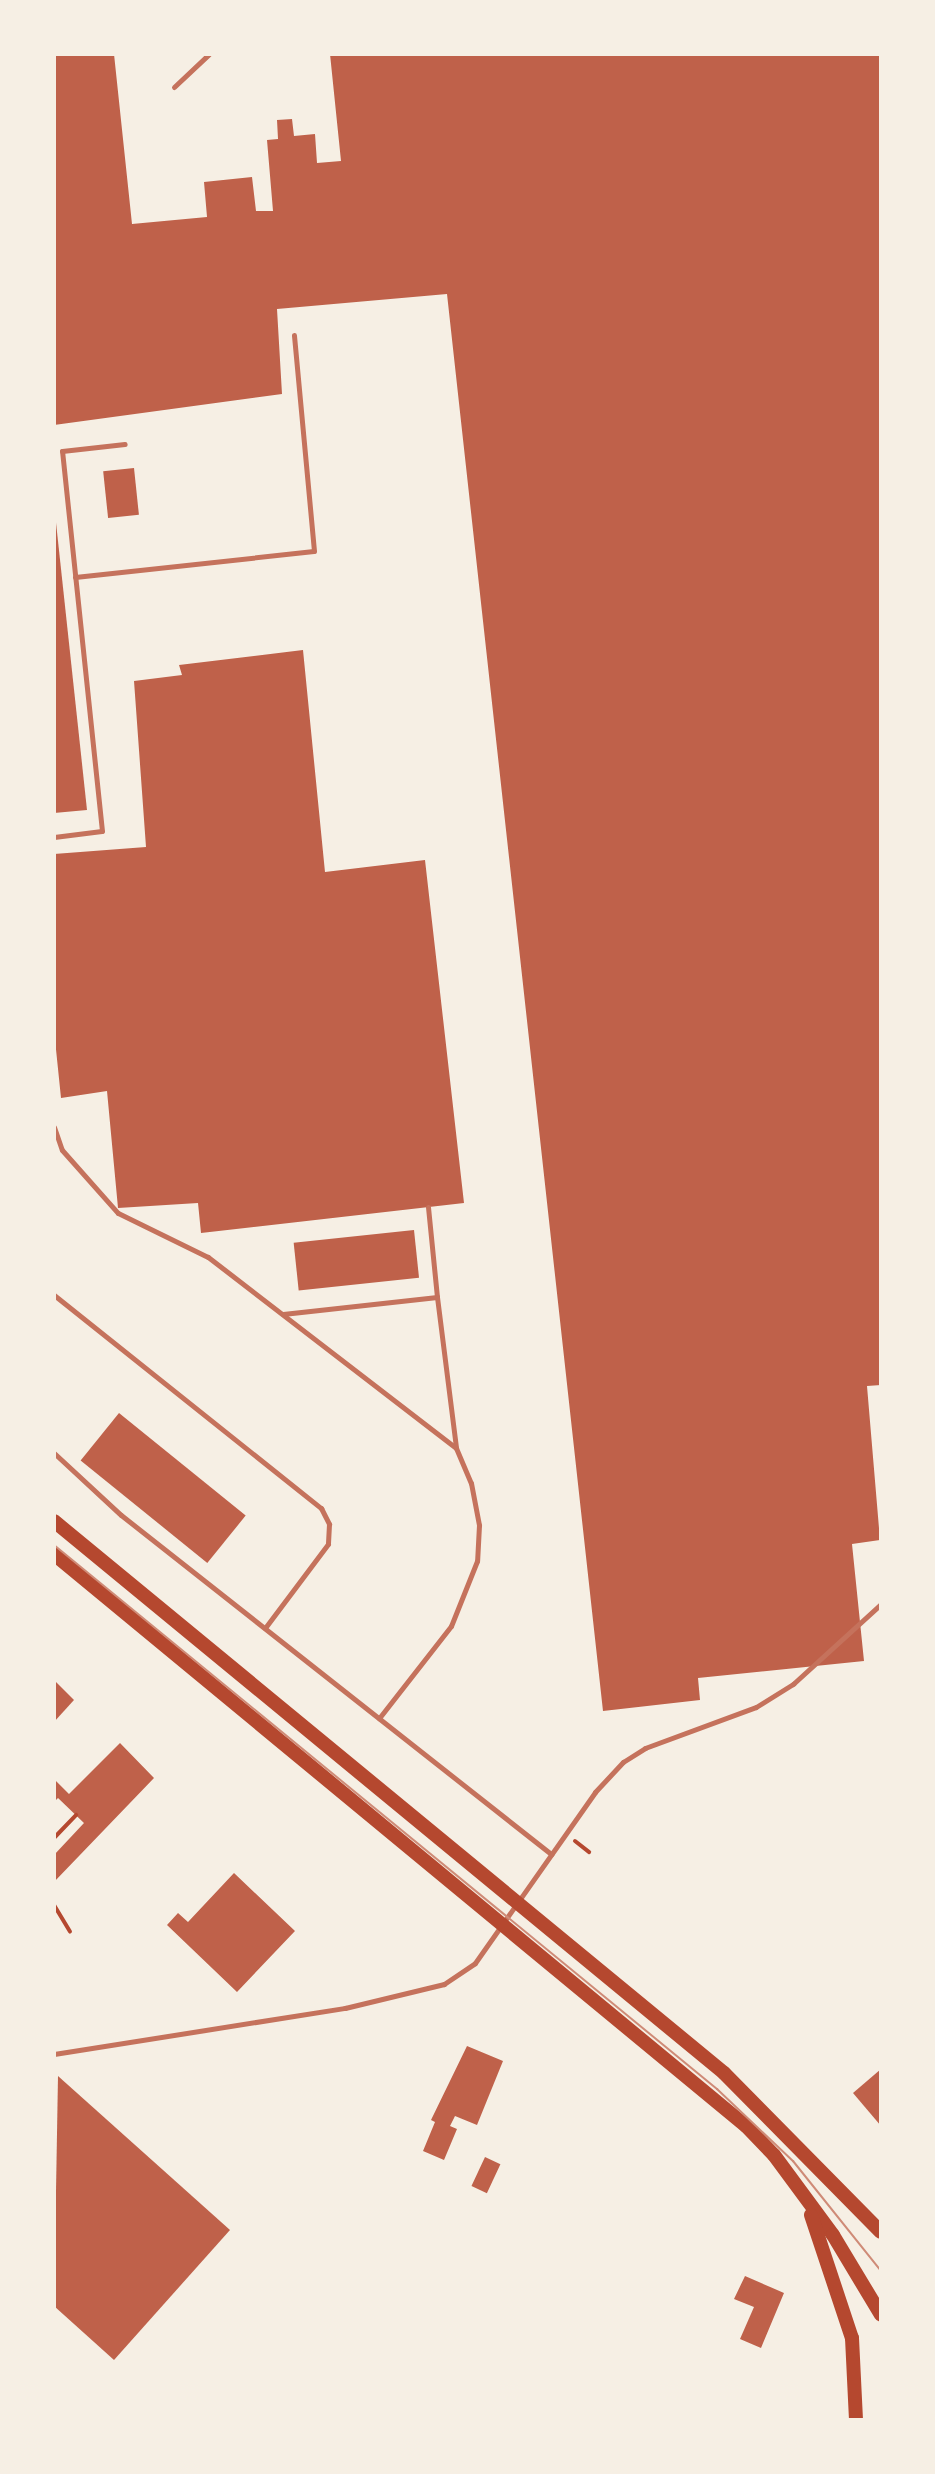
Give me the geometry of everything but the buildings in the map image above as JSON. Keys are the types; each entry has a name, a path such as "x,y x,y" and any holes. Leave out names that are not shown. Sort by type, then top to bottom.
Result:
{"main road":[{"path":"54,1521 724,2073 881,2232"},
{"path":"54,1554 714,2097 774,2155 833,2235 881,2315"},
{"path":"808,2205 852,2338 856,2420"}],"lane":[{"path":"174,87 209,54"},
{"path":"75,577 314,551 294,335"},
{"path":"54,837 102,831 62,451 125,444"},
{"path":"54,1127 62,1150 118,1213 208,1257 456,1448"},
{"path":"379,1718 451,1626 477,1561 479,1525 471,1483 456,1448 428,1207"},
{"path":"54,1295 321,1508 329,1524 328,1544 265,1628"},
{"path":"283,1314 437,1297"},
{"path":"54,1453 121,1515 551,1854"},
{"path":"54,2054 345,2008 444,1984 475,1963 551,1854 623,1762 645,1748 756,1707 793,1684 881,1604"}],"path":[{"path":"54,1838 76,1815"},
{"path":"54,1905 70,1932"}],"tram line":[{"path":"54,1545 717,2089 793,2161 881,2271"}]}
